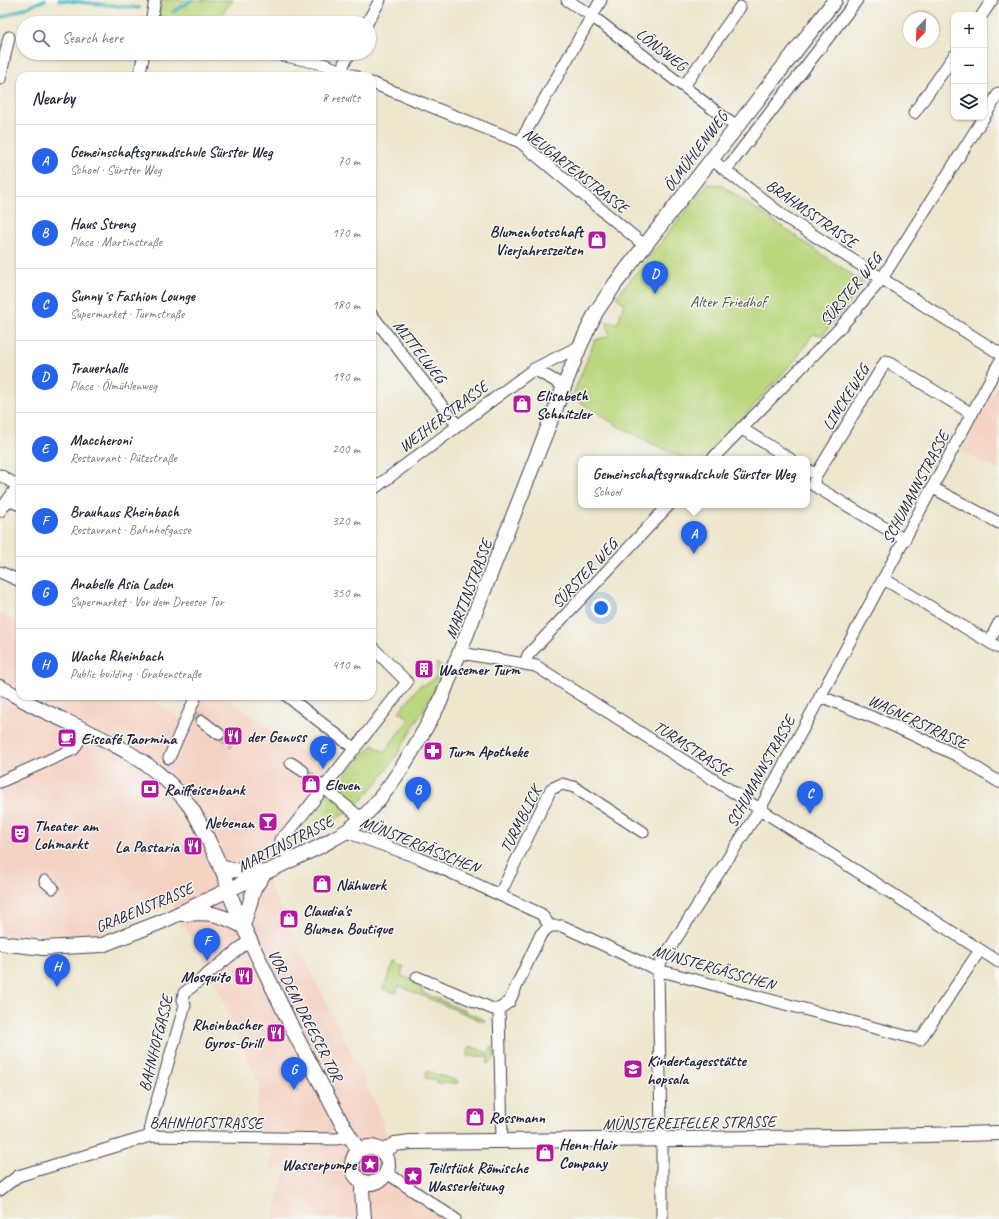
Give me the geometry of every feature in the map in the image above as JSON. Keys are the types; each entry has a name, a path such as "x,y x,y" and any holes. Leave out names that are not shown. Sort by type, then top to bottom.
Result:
{"main road":[{"name":"ÖLMÜHLENWEG","path":"589,326 615,284 644,245 735,126 835,0"},
{"name":"MARTINSTRASSE","path":"228,890 290,861 346,832 361,818 398,772 424,732 440,702 461,653 564,386 589,326"},
{"name":"VOR DEM DREESER TOR","path":"1,691 16,698"},
{"name":"VOR DEM DREESER TOR","path":"20,700 86,729 134,756 155,770 171,785 196,818 226,878 228,890 243,926 296,1036 359,1151"},
{"path":"173,915 207,912 217,914 243,926 254,889 265,873 233,870 220,867"},
{"name":"GRABENSTRASSE","path":"0,944 43,948 102,945 228,890"},
{"name":"MÜNSTEREIFELER STRASSE","path":"382,1152 394,1144 411,1142 847,1137 999,1133"},
{"path":"373,1148 382,1152 388,1165 386,1173 381,1180 373,1183 364,1182 355,1175 352,1165 353,1160 359,1151 373,1148"},
{"path":"364,1182 362,1190 364,1219"}],"street":[{"path":"152,16 154,0"},
{"path":"371,16 380,0"},
{"name":"LÖNSWEG","path":"567,0 592,16 735,126"},
{"path":"520,142 601,0"},
{"path":"726,170 857,0"},
{"path":"984,12 992,0"},
{"path":"684,86 740,7"},
{"path":"0,79 9,37"},
{"path":"140,72 142,60"},
{"path":"305,60 339,72"},
{"path":"342,72 346,60"},
{"path":"914,113 951,60"},
{"name":"NEUGARTENSTRASSE","path":"376,85 520,142 644,245"},
{"name":"SÜRSTER WEG","path":"987,112 999,93"},
{"name":"SÜRSTER WEG","path":"715,456 838,330 881,280 982,120"},
{"name":"BRAHMSSTRASSE","path":"711,158 784,217 999,354"},
{"name":"MITTELWEG","path":"376,320 457,425"},
{"name":"WEIHERSTRASSE","path":"376,487 457,425 534,370 580,346"},
{"name":"LINCKEWEG","path":"905,540 813,485 811,472 886,361 972,414"},
{"name":"SCHUMANNSTRASSE","path":"662,1219 662,1139 660,1130 658,970 661,962 760,809 999,363"},
{"path":"534,370 564,386"},
{"path":"741,428 785,456"},
{"path":"0,475 16,483"},
{"path":"0,511 16,488"},
{"path":"933,488 999,523"},
{"path":"8,500 16,503"},
{"name":"SÜRSTER WEG","path":"525,664 528,655 666,508"},
{"path":"0,572 16,579"},
{"path":"884,579 999,648"},
{"path":"989,642 999,623"},
{"path":"290,861 280,840 321,785 355,749 407,682 376,651"},
{"name":"TURMSTRASSE","path":"461,653 536,666 999,962"},
{"name":"WAGNERSTRASSE","path":"820,696 894,726 956,755 999,782"},
{"path":"169,758 194,700"},
{"path":"291,700 355,749"},
{"path":"202,721 219,734"},
{"path":"0,782 74,749 86,729"},
{"path":"291,763 303,771"},
{"name":"TURMBLICK","path":"500,894 551,789 562,784 574,787 643,832"},
{"path":"321,785 361,818"},
{"name":"MÜNSTERGÄSSCHEN","path":"346,832 419,858 541,914 550,926 562,926 658,970 920,1040 980,950"},
{"path":"417,977 493,1009 499,1009 509,1002 541,934 550,926"},
{"name":"BAHNHOFGASSE","path":"150,1136 151,1121 185,1005 183,999 184,993 250,940"},
{"path":"499,1009 502,1140"},
{"name":"BAHNHOFSTRASSE","path":"0,1190 18,1176 29,1172 150,1136 336,1139 350,1137"},
{"path":"386,1173 455,1219"}],"shaded area":[{"path":"999,381 999,471 961,451"},
{"path":"0,613 16,622 16,700 151,700 187,721 197,700 229,700 331,772 259,864 376,1104 399,1175 449,1219 320,1219 308,1217 307,1219 273,1219 286,1169 270,1168 273,1134 255,1132 259,1085 213,977 172,904 102,933 0,934"}],"green space":[{"path":"162,0 233,0 220,16 158,16"},
{"name":"Alter Friedhof","path":"708,184 721,185 864,283 823,335 813,334 796,359 708,456 679,456 618,426 572,397 595,340 609,336 607,322 618,323 624,303 616,297"},
{"path":"436,663 442,666 446,674 436,696 430,698 396,757 377,783 355,807 293,846 289,845 288,837 373,745 384,752 409,719 399,712 420,685 432,681 437,672"},
{"path":"394,963 403,968 401,976 424,984 422,992 485,1020 484,1022 399,986 396,993 383,989"},
{"path":"470,1046 488,1053 492,1046 495,1051 493,1060 488,1064 488,1056 467,1056"},
{"path":"427,1071 457,1081 458,1083 437,1083 437,1080 425,1078"},
{"path":"370,1156 377,1159 380,1166 377,1173 370,1176 363,1173 360,1166 363,1159"}],"waterway":[{"path":"0,18 45,0"},
{"path":"59,0 139,8"},
{"path":"173,12 192,0"}],"tunnel":[{"path":"192,714 202,721"},
{"path":"219,734 234,747"},
{"path":"303,771 319,784"}],"place":[{"name":"Blumenbotschaft Vierjahreszeiten","path":"597,240"},
{"name":"Trauerhalle","path":"655,294"},
{"name":"Elisabeth Schnitzler","path":"522,404"},
{"name":"Gemeinschaftsgrundschule Sürster Weg","path":"694,554"},
{"name":"Wasemer Turm","path":"424,669"},
{"name":"der Genuss","path":"233,736"},
{"name":"Eiscafé Taormina","path":"67,738"},
{"name":"Turm Apotheke","path":"433,751"},
{"name":"Maccheroni","path":"323,769"},
{"name":"Eleven","path":"311,784"},
{"name":"Raiffeisenbank","path":"150,789"},
{"name":"Haus Streng","path":"418,810"},
{"name":"Sunny´s Fashion Lounge","path":"810,814"},
{"name":"Nebenan","path":"268,822"},
{"name":"Theater am Lohmarkt","path":"20,834"},
{"name":"La Pastaria","path":"193,846"},
{"name":"Nähwerk","path":"322,884"},
{"name":"Claudia's Blumen Boutique","path":"289,919"},
{"name":"Brauhaus Rheinbach","path":"207,961"},
{"name":"Mosquito","path":"244,976"},
{"name":"Wache Rheinbach","path":"57,987"},
{"name":"Rheinbacher Gyros-Grill","path":"276,1033"},
{"name":"Kindertagesstätte hopsala","path":"633,1069"},
{"name":"Anabelle Asia Laden","path":"294,1090"},
{"name":"Rossmann","path":"475,1117"},
{"name":"Henn Hair Company","path":"545,1153"},
{"name":"Wasserpumpe","path":"370,1164"},
{"name":"Teilstück Römische Wasserleitung","path":"413,1176"}]}
